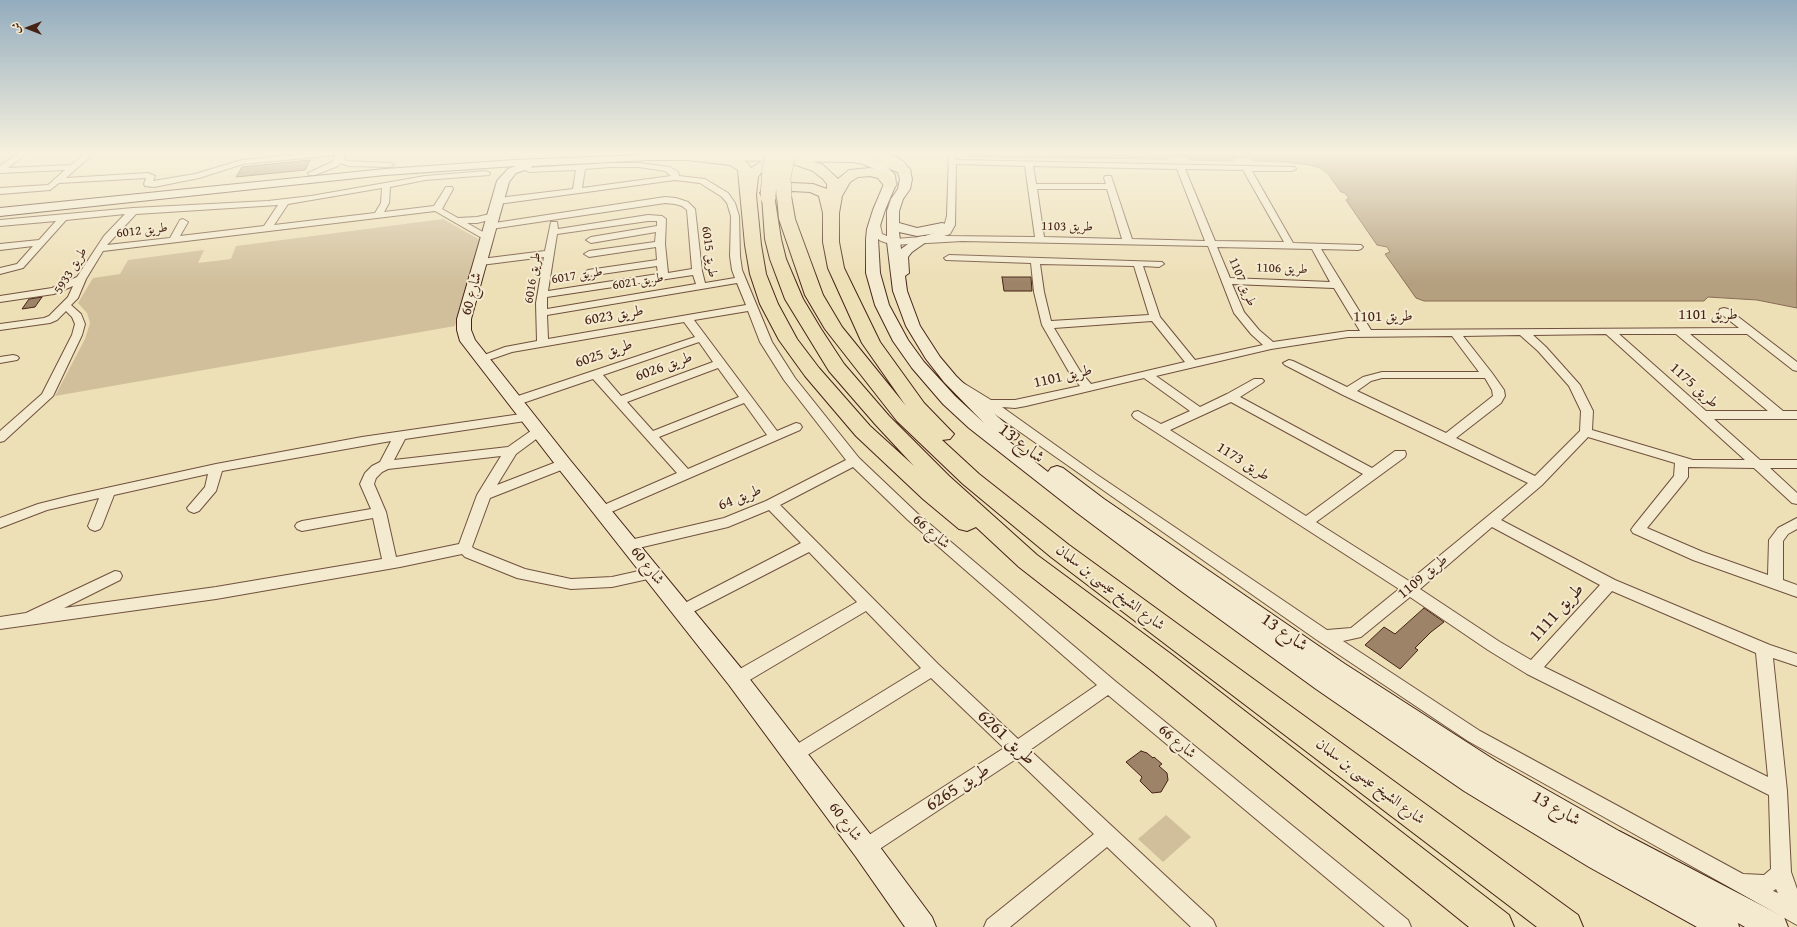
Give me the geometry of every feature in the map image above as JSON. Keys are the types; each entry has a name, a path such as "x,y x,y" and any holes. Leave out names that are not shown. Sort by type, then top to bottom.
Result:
{"highway":[{"path":"762,196 754,206 750,220 758,274 769,304 788,340 812,372 863,431 931,494 975,529 1028,560"},
{"path":"750,220 767,196"},
{"name":"شارع الشيخ عيسى بن سلمان","path":"767,196 787,220 814,295 834,329 904,417 971,479 1060,551 1566,927"},
{"name":"شارع الشيخ عيسى بن سلمان","path":"767,196 773,239 778,259 794,299 812,329 836,367 882,420 942,481 1028,560 1161,662 1497,927"},
{"path":"828,196 834,205"},
{"path":"834,196 831,242 836,268 860,323 884,364 917,407 977,472 1060,551"},
{"path":"834,205 837,196"}],"street":[{"path":"0,206 92,196"},
{"path":"0,212 151,196"},
{"path":"0,223 133,211 284,202 318,196"},
{"path":"378,215 385,203 386,196"},
{"path":"444,196 437,208 439,211 457,221 493,220 559,196"},
{"name":"شارع 60","path":"494,196 493,220 464,319 464,330 468,341 564,464 737,679 795,754 922,927"},
{"name":"شارع 66","path":"726,196 729,199 735,216 735,256 740,280 766,342 790,380 854,461 913,517 1109,686 1401,927"},
{"name":"شارع 13","path":"885,196 873,229 887,239 900,291 907,312 921,341 950,379 992,421 1097,503 1337,670 1494,773 1610,840 1774,927"},
{"path":"887,239 893,211 899,196"},
{"path":"907,312 912,307 904,282 901,256 907,249 923,240 946,232 949,228 951,216 951,196"},
{"path":"1034,196 1040,240"},
{"path":"1113,196 1128,242"},
{"path":"1192,196 1211,243"},
{"path":"1262,196 1290,245"},
{"name":"طريق 6015","path":"493,220 555,217 665,200 685,204 691,209 697,271 701,286"},
{"path":"267,229 275,214 283,208 284,202"},
{"name":"طريق 6012","path":"100,249 437,208"},
{"name":"طريق 5933","path":"0,327 50,320 66,306 77,292 81,279 111,233 133,211"},
{"path":"887,239 899,228 917,232 934,230 942,227 951,216"},
{"path":"0,271 20,266 64,217"},
{"name":"طريق 6016","path":"544,343 541,313 555,217"},
{"path":"554,232 654,217 662,219 660,244 663,276"},
{"path":"457,221 493,220"},
{"path":"173,241 183,222"},
{"path":"588,287 591,227"},
{"path":"591,240 661,228"},
{"name":"طريق 1103","path":"923,240 962,238 1040,240 1087,251 1128,242 1358,247"},
{"path":"887,239 923,240"},
{"name":"شارع 13","path":"887,239 873,273 882,305 901,341 918,365 944,394 975,424 1083,508 1188,586 1318,678 1473,783 1599,858 1725,927"},
{"path":"0,246 42,242"},
{"name":"طريق 1107","path":"1211,243 1244,320 1271,346"},
{"path":"589,254 660,244"},
{"name":"طريق 1106","path":"1315,246 1336,285 1367,333"},
{"path":"949,258 1035,260 1087,251 1138,265 1159,264"},
{"path":"481,262 550,253"},
{"path":"1035,260 1039,292 1047,325 1075,372 1088,388"},
{"path":"588,273 662,262"},
{"path":"1138,265 1155,318 1192,363"},
{"name":"طريق 6017","path":"543,295 697,271"},
{"path":"0,299 54,291 81,279"},
{"name":"طريق 6021","path":"541,313 740,280"},
{"name":"طريق 1106","path":"1226,281 1336,285"},
{"path":"0,438 47,396 77,335 80,324 77,316 66,306"},
{"name":"طريق 6023","path":"483,359 509,349 751,307"},
{"path":"1724,311 1797,368"},
{"path":"687,318 774,436"},
{"path":"1047,325 1155,318"},
{"name":"طريق 1175","path":"1609,331 1797,500"},
{"path":"1679,331 1780,415"},
{"name":"طريق 1101","path":"988,403 1008,404 1026,402 1147,375 1192,363 1319,337 1367,333 1749,331"},
{"path":"1446,439 1497,400 1498,390 1454,332"},
{"path":"1523,332 1542,349 1574,385 1587,411 1586,432 1682,462 1700,464 1757,465 1797,464"},
{"name":"طريق 6025","path":"516,401 702,338"},
{"path":"0,360 13,358"},
{"name":"طريق 6026","path":"618,401 720,363"},
{"path":"1289,363 1537,482"},
{"path":"595,374 686,476"},
{"path":"1147,375 1198,411"},
{"path":"1347,392 1367,379 1382,375 1488,375"},
{"path":"950,379 988,403 1091,477 1323,636 1474,736 1797,915"},
{"path":"1161,430 1198,411 1231,397 1258,381"},
{"path":"1231,397 1372,474"},
{"path":"651,436 746,398"},
{"name":"طريق 1101","path":"1013,422 1015,411 1026,402"},
{"path":"1703,415 1797,414"},
{"name":"طريق 1173","path":"1138,415 1307,522 1494,646 1533,669 1778,791"},
{"path":"0,523 43,507 216,468 334,446 400,436 533,424"},
{"path":"465,548 469,533 484,495 511,451 533,424"},
{"path":"602,511 686,476 796,427"},
{"name":"طريق 1109","path":"1323,636 1331,637 1356,632 1410,589 1490,520 1537,482 1586,432"},
{"path":"385,465 400,436"},
{"path":"392,563 389,559 379,512 367,484 370,476 377,469 385,465 511,451"},
{"path":"1307,522 1400,454"},
{"name":"طريق 64","path":"630,545 728,522 771,504 854,461"},
{"path":"1682,462 1681,476 1638,530 1698,556 1797,592"},
{"path":"484,495 564,464"},
{"path":"194,508 211,488 216,468"},
{"path":"95,526 109,492"},
{"name":"طريق 6261","path":"771,504 932,669 1206,927"},
{"path":"302,526 379,512"},
{"path":"1490,520 1610,584 1764,649 1797,660"},
{"path":"1775,584 1776,540 1783,531 1797,523"},
{"path":"682,611 810,545"},
{"path":"0,624 29,618 216,593 392,563 465,548"},
{"path":"465,548 470,553 522,574 571,584 612,582 652,573"},
{"path":"29,618 115,576"},
{"name":"طريق 1111","path":"1533,669 1610,584"},
{"path":"737,679 868,603"},
{"path":"1356,632 1354,647 1359,660"},
{"path":"1764,649 1778,791 1781,872 1786,889 1797,910"},
{"path":"795,754 932,669"},
{"name":"طريق 6265","path":"865,848 1017,749 1109,686"},
{"path":"994,927 1108,834"},
{"path":"1741,884 1766,884 1775,879 1781,872"}],"shaded area":[{"path":"1348,196 1797,196 1797,308 1757,300 1708,297 1704,301 1424,301 1416,298 1385,254 1390,252 1387,247 1377,245 1346,200 1349,198"},
{"path":"443,219 480,240 455,326 55,396 85,339 90,323 87,313 78,303 93,278 120,274 128,260 204,250 198,263 231,259 236,246"},
{"path":"1166,815 1191,837 1163,862 1138,839"}],"building":[{"path":"1002,277 1031,277 1032,291 1004,291"},
{"path":"42,297 35,307 22,309 29,299"},
{"path":"1424,608 1444,622 1431,632 1415,648 1418,650 1400,669 1365,645 1384,627 1395,634"},
{"path":"1141,751 1147,753 1153,758 1154,757 1162,764 1159,766 1167,773 1168,780 1161,792 1152,793 1140,781 1142,777 1126,762"}]}
